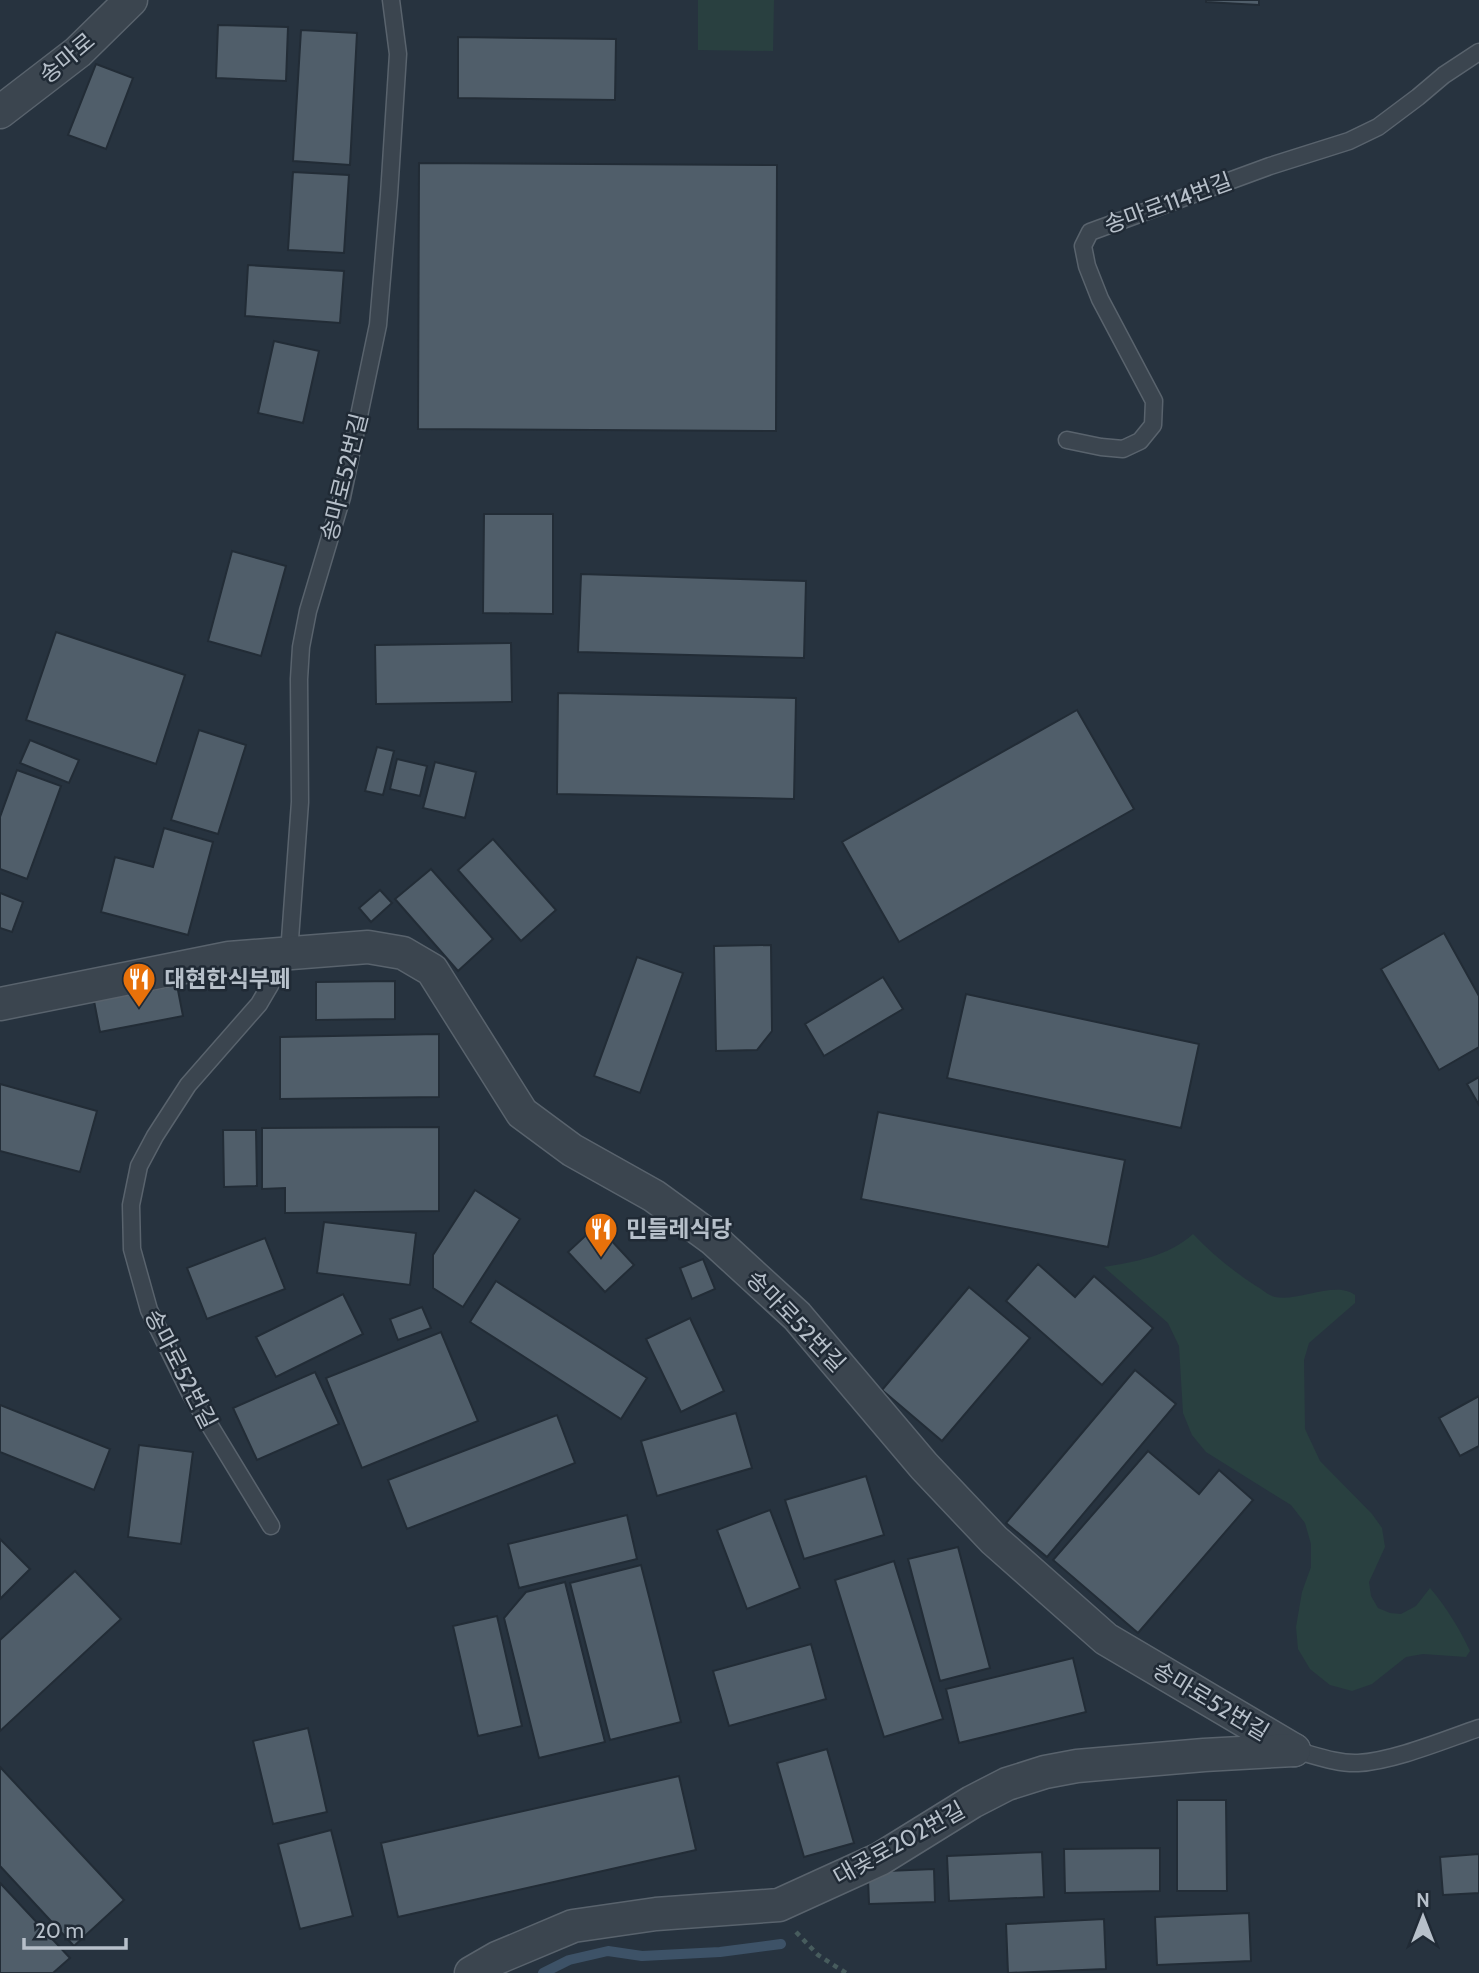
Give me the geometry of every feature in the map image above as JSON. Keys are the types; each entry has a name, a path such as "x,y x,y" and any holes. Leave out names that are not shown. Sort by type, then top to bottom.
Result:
{"street":[{"name":"송마로","path":"0,112 78,52 131,0"},
{"name":"송마로52번길","path":"0,1004 229,958 368,947 403,953 432,970 522,1113 572,1150 654,1196 713,1239 797,1316 924,1466 993,1540 1106,1639 1294,1750"},
{"name":"대곶로202번길","path":"471,1973 497,1958 573,1926 656,1914 779,1905 880,1859 972,1802 1007,1784 1045,1772 1077,1766 1294,1750"}],"lane":[{"name":"송마로52번길","path":"271,1526 190,1393 149,1310 132,1249 131,1205 139,1166 155,1136 188,1085 259,1004 289,953 300,802 301,647 307,611 342,496 378,325 398,54 391,0"},
{"name":"송마로114번길","path":"1067,440 1123,449 1140,441 1153,425 1154,401 1100,299 1087,266 1083,246 1090,232 1359,136 1378,127 1444,75 1479,52"},
{"path":"1294,1750 1357,1763 1382,1759 1479,1728"}],"path":[{"path":"779,1905 798,1935 818,1955 846,1973"}],"green space":[{"path":"698,0 774,0 773,51 698,50"},
{"path":"1193,1234 1231,1268 1273,1296 1295,1297 1327,1290 1347,1291 1355,1295 1355,1303 1309,1343 1304,1360 1305,1429 1320,1461 1372,1514 1382,1528 1385,1547 1369,1582 1371,1596 1378,1608 1401,1614 1416,1606 1430,1588 1466,1643 1470,1651 1466,1657 1423,1654 1406,1657 1372,1684 1352,1691 1330,1685 1310,1669 1298,1649 1296,1627 1302,1592 1311,1567 1311,1544 1305,1523 1291,1505 1206,1452 1192,1435 1183,1413 1179,1346 1168,1323 1104,1267 1162,1253 1184,1242"}],"building":[{"path":"1259,0 1259,5 1206,2"},
{"path":"218,25 288,27 286,81 216,78"},
{"path":"301,30 357,33 350,165 293,161"},
{"path":"458,37 616,39 615,100 458,98"},
{"path":"96,64 133,78 106,149 68,135"},
{"path":"419,163 777,165 776,431 418,429"},
{"path":"293,172 349,175 344,253 288,250"},
{"path":"248,265 344,271 340,323 245,316"},
{"path":"274,341 319,351 303,423 258,413"},
{"path":"484,514 553,514 553,614 483,613"},
{"path":"232,551 286,566 261,656 208,641"},
{"path":"581,574 806,581 804,658 578,652"},
{"path":"56,632 185,675 156,764 26,720"},
{"path":"511,643 512,702 376,704 375,645"},
{"path":"558,693 796,698 794,799 557,794"},
{"path":"1077,710 1134,809 899,942 842,842"},
{"path":"199,730 246,745 218,834 171,820"},
{"path":"30,740 79,760 69,783 20,763"},
{"path":"377,747 394,751 383,795 365,791"},
{"path":"397,759 427,766 420,796 390,789"},
{"path":"435,762 476,772 465,818 423,808"},
{"path":"17,770 61,786 27,879 0,869 0,817"},
{"path":"164,828 213,842 188,935 101,912 115,857 153,867"},
{"path":"493,839 556,910 521,941 458,870"},
{"path":"431,869 493,939 458,971 395,899"},
{"path":"380,890 392,903 371,922 359,908"},
{"path":"0,893 23,902 12,932 0,928"},
{"path":"1444,933 1479,996 1479,1047 1439,1070 1381,969"},
{"path":"771,945 772,1031 757,1050 716,1051 714,946"},
{"path":"637,957 683,973 640,1093 594,1076"},
{"path":"883,977 903,1009 824,1056 805,1024"},
{"path":"395,981 395,1019 316,1020 316,982"},
{"name":"대현한식부페","path":"177,985 183,1016 100,1032 94,1001"},
{"path":"966,994 1199,1044 1181,1128 947,1078"},
{"path":"439,1034 439,1097 280,1099 280,1037"},
{"path":"1479,1077 1479,1105 1467,1084"},
{"path":"0,1084 97,1111 80,1172 0,1151"},
{"path":"878,1112 1125,1160 1108,1247 861,1199"},
{"path":"439,1127 439,1211 285,1213 285,1188 262,1189 262,1128"},
{"path":"223,1130 256,1130 257,1186 224,1187"},
{"path":"475,1190 520,1219 463,1307 433,1288 433,1255"},
{"path":"324,1222 416,1233 410,1285 317,1273"},
{"name":"민들레식당","path":"597,1225 634,1265 605,1292 568,1252"},
{"path":"265,1238 285,1289 207,1319 187,1268"},
{"path":"703,1259 715,1289 692,1299 680,1268"},
{"path":"1038,1264 1075,1297 1094,1276 1153,1328 1102,1385 1006,1301"},
{"path":"496,1281 647,1378 621,1419 470,1322"},
{"path":"969,1287 1030,1338 942,1441 882,1390"},
{"path":"343,1294 363,1334 276,1377 256,1337"},
{"path":"422,1307 431,1328 398,1340 390,1319"},
{"path":"690,1318 724,1391 681,1412 646,1339"},
{"path":"441,1332 478,1421 362,1468 326,1378"},
{"path":"1135,1370 1176,1404 1047,1557 1006,1523"},
{"path":"315,1372 339,1424 257,1460 233,1408"},
{"path":"1479,1396 1479,1446 1460,1456 1439,1418"},
{"path":"0,1405 110,1449 94,1490 0,1452"},
{"path":"736,1413 752,1468 657,1496 641,1441"},
{"path":"557,1415 575,1463 407,1529 388,1480"},
{"path":"139,1445 193,1452 181,1544 128,1537"},
{"path":"1148,1451 1199,1494 1219,1470 1253,1500 1138,1633 1053,1560"},
{"path":"866,1476 884,1535 804,1559 785,1500"},
{"path":"770,1510 800,1588 747,1609 717,1530"},
{"path":"627,1515 637,1559 519,1588 508,1544"},
{"path":"0,1539 30,1569 0,1599"},
{"path":"958,1547 990,1668 940,1681 908,1559"},
{"path":"894,1561 943,1719 884,1737 835,1580"},
{"path":"641,1565 681,1722 610,1740 570,1583"},
{"path":"75,1571 121,1619 0,1731 0,1640"},
{"path":"565,1582 605,1742 539,1758 504,1618 526,1592"},
{"path":"497,1616 522,1726 478,1736 453,1626"},
{"path":"811,1644 826,1699 729,1726 713,1671"},
{"path":"1073,1658 1086,1712 959,1743 946,1689"},
{"path":"308,1728 327,1812 273,1824 253,1741"},
{"path":"827,1749 854,1843 804,1857 777,1763"},
{"path":"0,1767 124,1900 74,1946 0,1866"},
{"path":"679,1776 696,1850 398,1917 381,1843"},
{"path":"1177,1800 1226,1800 1227,1891 1177,1891"},
{"path":"331,1830 353,1916 300,1929 278,1844"},
{"path":"1160,1848 1160,1891 1065,1893 1064,1849"},
{"path":"1042,1852 1044,1897 949,1901 947,1856"},
{"path":"1479,1854 1479,1893 1443,1895 1440,1857"},
{"path":"934,1869 935,1902 869,1904 868,1878 887,1871"},
{"path":"0,1883 70,1958 53,1973 0,1973"},
{"path":"1249,1913 1251,1961 1157,1965 1155,1917"},
{"path":"1104,1919 1106,1969 1008,1973 1006,1924"}],"waterway":[{"path":"543,1973 569,1960 608,1951 642,1956 720,1952 781,1944"}],"place":[{"name":"대현한식부페","path":"139,1009"},
{"name":"민들레식당","path":"601,1259"}]}
